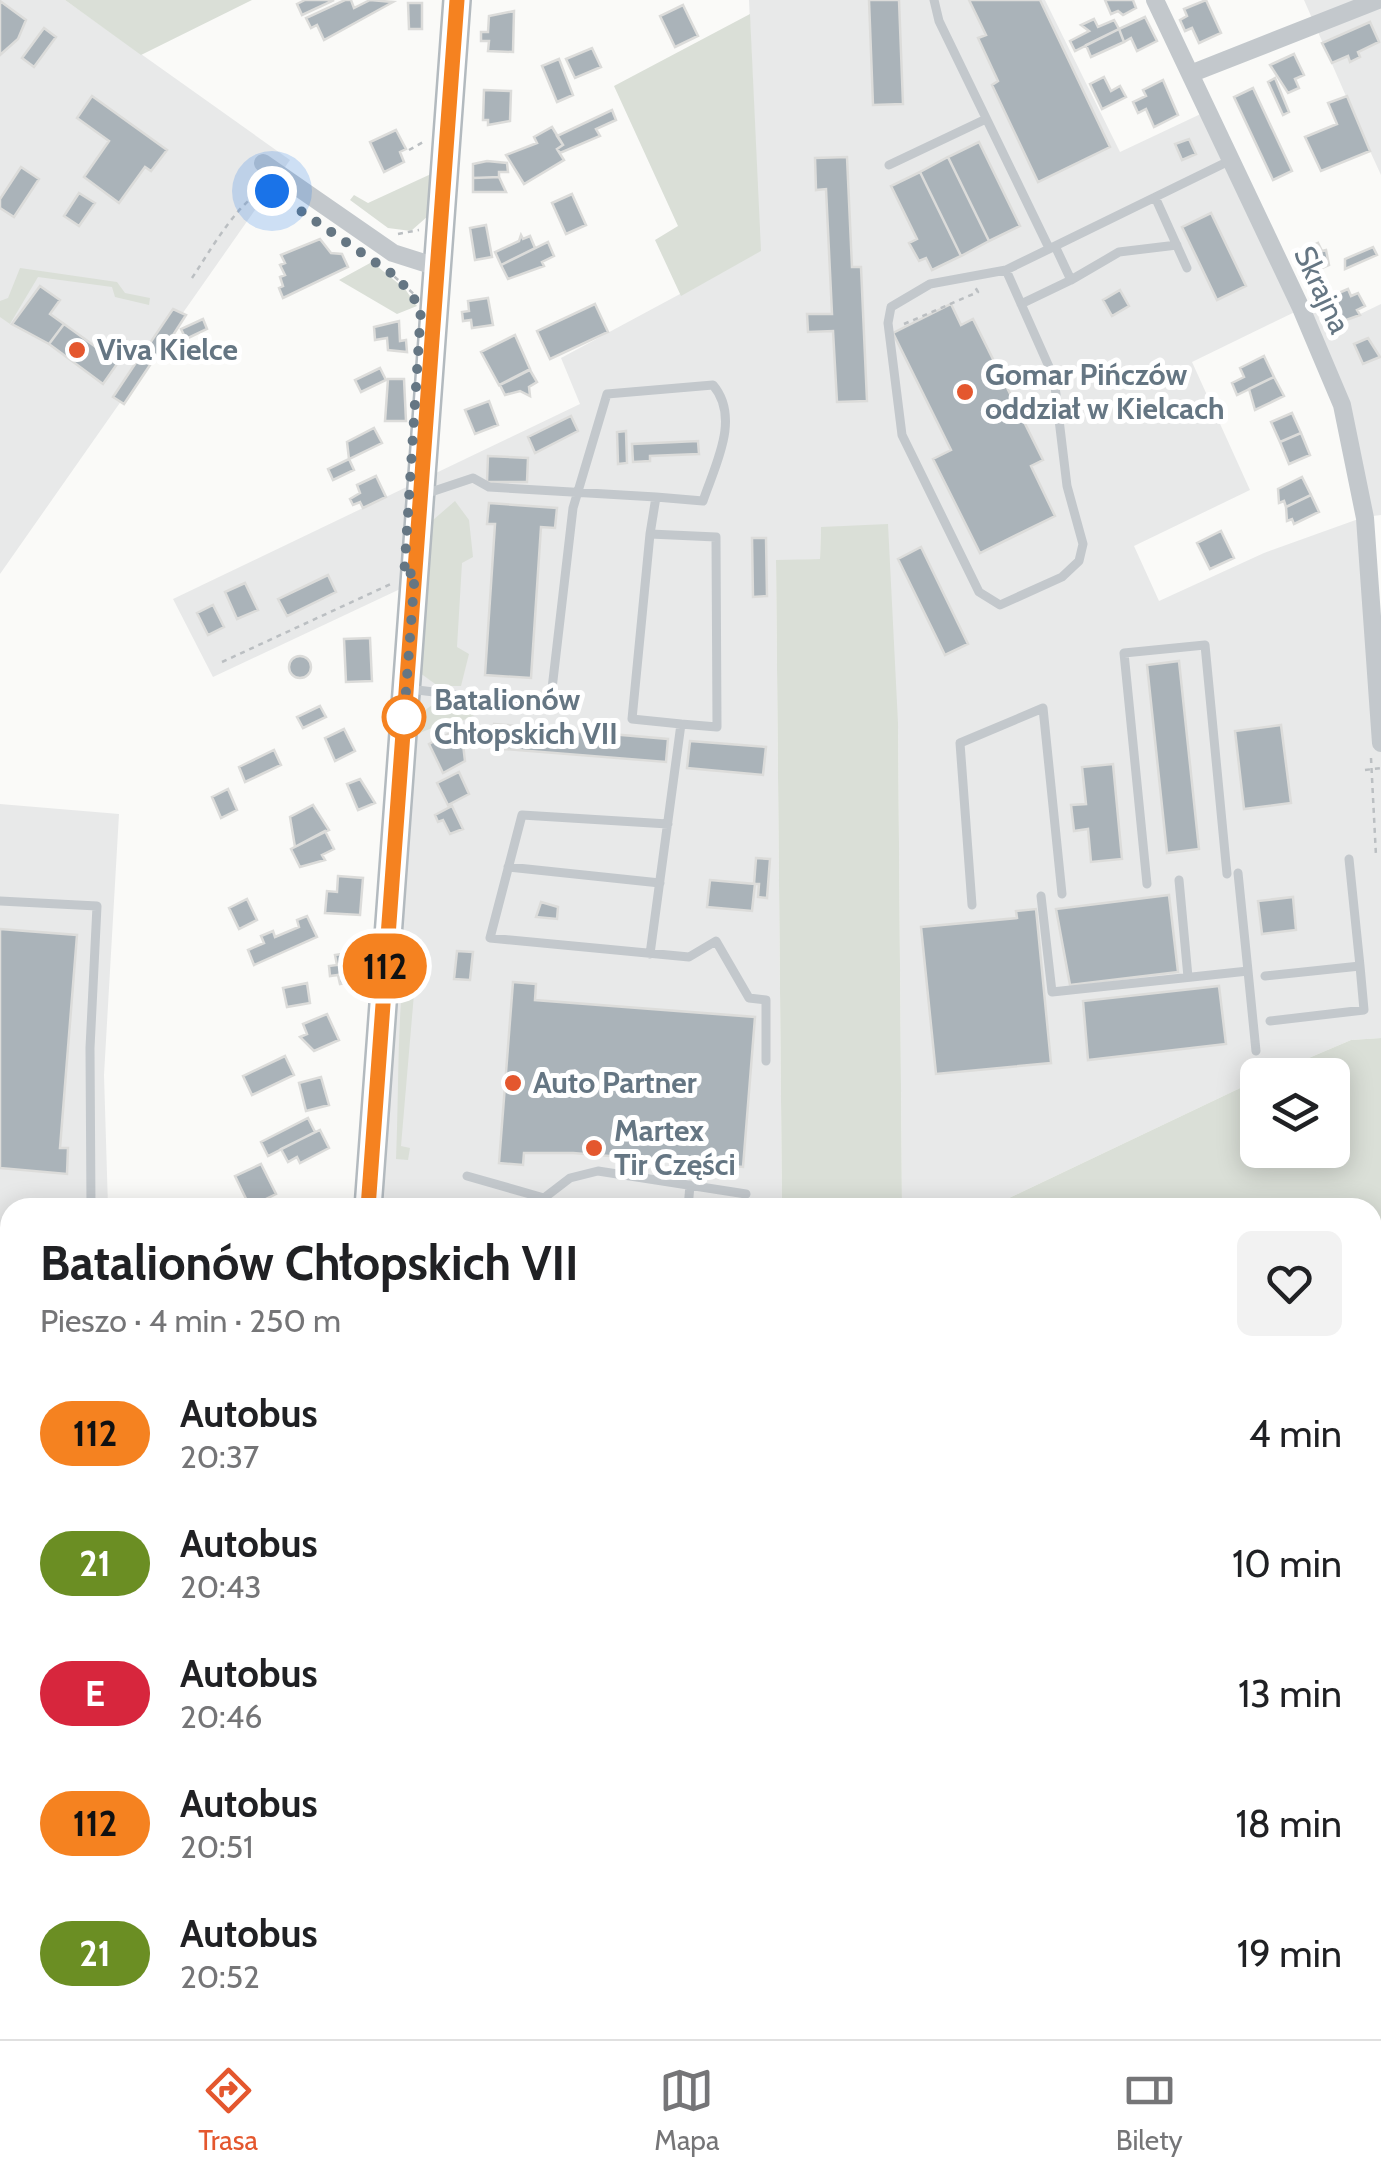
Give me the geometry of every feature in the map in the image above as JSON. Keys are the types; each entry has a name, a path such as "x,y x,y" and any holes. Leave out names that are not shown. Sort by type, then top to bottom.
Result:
{"street":[{"path":"369,1198 457,0"},
{"name":"Skrajna","path":"1155,0 1323,356 1353,445 1365,518 1375,744"},
{"path":"1190,74 1378,0"},
{"path":"263,164 392,253 437,267"}],"lane":[{"path":"934,0 936,15 986,119 1070,280"},
{"path":"890,165 986,119"},
{"path":"1006,270 1056,389 1067,486 1083,544 1079,561 1062,578 1000,605 978,592 908,453 897,416 889,331 891,307 917,288 1006,270 1231,160"},
{"path":"1155,197 1187,268"},
{"path":"1021,304 1119,252 1177,245"},
{"path":"406,689 550,706 576,492 608,394 713,385 725,399 726,430 703,501 656,497 576,492 489,487 472,478 420,495"},
{"path":"650,534 716,537 717,727 632,720 650,534 656,497"},
{"path":"1147,884 1124,653 1205,645 1256,1051"},
{"path":"972,905 960,742 1042,708 1062,894"},
{"path":"650,954 682,724"},
{"path":"668,824 522,815 490,938 689,957 716,940 749,998 766,1000 766,1061"},
{"path":"1270,1021 1364,1010 1348,860"},
{"path":"508,867 660,883"},
{"path":"1179,880 1188,978"},
{"path":"1042,896 1052,992 1248,971"},
{"path":"0,901 97,906 90,1048 91,1198"},
{"path":"1265,976 1360,966"},
{"path":"468,1176 544,1198 570,1178 598,1171 746,1194"},
{"path":"689,1198 690,1186"}],"path":[{"path":"410,150 432,138"},
{"path":"192,278 250,196 262,190 276,193"},
{"path":"390,232 411,233 427,224"},
{"path":"375,262 406,286 418,302"},
{"path":"889,331 975,294"},
{"path":"222,662 415,571"},
{"path":"1375,744 1371,769 1376,856"},
{"path":"1364,770 1381,768"}],"shaded area":[{"path":"0,0 65,0 290,160 0,574"},
{"path":"65,0 252,0 141,55"},
{"path":"749,0 1045,0 1120,152 1207,111 1301,308 1314,307 1325,331 1381,304 1381,515 1365,517 1381,743 1381,1038 1351,1040 1309,1058 1240,1058 1240,1088 1009,1198 902,1198 898,723 821,528 820,559 776,561 782,1198 369,1198 413,583 213,677 173,599 580,404 561,358 760,251","holes":["1301,309 1360,483 1364,517 1264,553 1159,601 1134,546 1250,490 1192,362"]},
{"path":"1304,0 1381,0 1381,175 1370,151"},
{"path":"750,14 761,251 681,296 655,240 678,226 614,86"},
{"path":"431,174 428,216 411,231 388,228 350,200 354,195 368,203"},
{"path":"372,262 405,289 417,306 397,314 339,280"},
{"path":"20,268 117,282 125,293 150,298 149,305 115,297 112,287 38,277 10,324 0,317 0,301 8,298"},
{"path":"455,501 469,520 473,557 462,563 457,647 469,654 461,686 438,686 420,673 433,520"},
{"path":"888,524 898,723 902,1198 782,1198 776,560 820,559 821,527"},
{"path":"439,700 480,703 485,710 449,727 444,723 415,735 417,716"},
{"path":"0,804 119,814 104,1075 108,1198 0,1198"},
{"path":"421,946 425,953 416,956 415,972 424,973 423,982 415,982 401,1146 410,1148 408,1160 396,1159 405,957"},
{"path":"1381,1038 1381,1198 1009,1198 1240,1088 1240,1168 1350,1168 1350,1058 1309,1058 1351,1040"}],"building":[{"path":"305,0 334,0 302,15 297,4"},
{"path":"351,0 354,8 370,0 393,2 324,40 317,25 311,28 306,18"},
{"path":"869,0 899,0 903,104 873,105"},
{"path":"969,0 1040,0 1110,147 1038,182 992,85 998,81 978,38 986,35"},
{"path":"1105,0 1133,0 1136,8 1123,15 1118,11 1111,14"},
{"path":"1206,0 1221,33 1199,43 1192,28 1185,31 1180,20 1187,16 1184,9"},
{"path":"0,1 26,20 18,39 0,55"},
{"path":"408,3 422,3 422,29 409,29"},
{"path":"683,5 698,36 675,47 660,16"},
{"path":"514,11 513,52 488,51 489,41 481,41 481,32 488,32 489,16"},
{"path":"1145,17 1157,41 1137,51 1131,38 1124,42 1119,29"},
{"path":"1094,19 1098,27 1114,20 1119,29 1075,51 1070,41 1089,31 1081,25"},
{"path":"1370,22 1379,42 1358,52 1360,57 1350,62 1348,56 1332,63 1322,43"},
{"path":"44,28 56,37 34,67 22,58"},
{"path":"1119,29 1124,42 1091,57 1086,45"},
{"path":"592,48 601,67 575,78 566,59"},
{"path":"1294,54 1304,75 1295,79 1299,88 1288,93 1270,65"},
{"path":"559,59 573,95 557,102 542,66"},
{"path":"1104,77 1111,91 1120,86 1126,97 1102,109 1090,84"},
{"path":"1275,78 1289,112 1283,115 1268,82"},
{"path":"1163,80 1178,115 1154,127 1146,109 1138,113 1133,102 1146,96 1143,90"},
{"path":"1253,88 1292,171 1273,180 1234,97"},
{"path":"484,90 511,91 510,121 488,125 488,120 483,120"},
{"path":"92,96 167,150 151,171 145,167 119,203 84,177 109,141 77,118"},
{"path":"1347,96 1370,151 1321,171 1305,137 1337,124 1328,103"},
{"path":"612,110 616,120 596,129 600,136 560,153 557,149 563,145 557,136"},
{"path":"552,127 563,145 557,149 564,160 524,184 506,155 537,143 534,137"},
{"path":"396,130 406,149 400,152 404,162 384,172 370,142"},
{"path":"1189,139 1196,154 1182,160 1175,144"},
{"path":"979,142 1020,226 989,241 948,157"},
{"path":"847,157 852,267 861,267 867,401 837,402 833,331 808,332 807,314 832,314 826,189 816,190 815,158"},
{"path":"948,157 989,241 961,256 920,172"},
{"path":"507,163 508,172 499,172 499,177 473,178 473,164"},
{"path":"21,167 39,179 14,217 0,208 0,199"},
{"path":"920,172 961,256 932,270 926,258 919,261 909,243 917,239 891,186"},
{"path":"499,177 506,192 473,192 473,178"},
{"path":"79,193 95,203 79,226 64,216"},
{"path":"572,194 586,225 566,234 552,203"},
{"path":"1211,213 1246,286 1217,300 1182,227"},
{"path":"486,225 492,257 475,260 470,228"},
{"path":"521,235 523,239 530,236 535,248 501,265 495,252 519,241"},
{"path":"320,239 331,253 342,254 348,267 283,298 279,288 283,286 280,277 285,275 280,265 285,263 281,255"},
{"path":"548,242 554,256 542,262 544,266 508,279 501,265"},
{"path":"1318,243 1322,251 1326,250 1329,265 1315,271 1305,249"},
{"path":"1373,247 1377,255 1345,269 1345,259"},
{"path":"40,286 60,300 50,314 64,324 49,344 12,324"},
{"path":"1348,289 1351,296 1358,293 1365,306 1357,310 1360,315 1338,323 1327,298"},
{"path":"1120,290 1129,306 1112,316 1103,300"},
{"path":"488,298 493,325 472,328 471,320 463,321 462,312 469,311 468,301"},
{"path":"595,304 608,332 550,359 537,331"},
{"name":"Gomar Pińczów oddział w Kielcach","path":"951,304 961,325 973,319 1043,460 1031,466 1055,516 980,553 933,459 951,450 893,333"},
{"path":"173,309 186,315 159,357 146,349"},
{"path":"203,319 207,329 186,339 181,329"},
{"path":"399,321 400,341 406,340 407,352 388,350 387,338 375,340 374,327"},
{"path":"64,324 100,350 106,341 124,354 103,384 49,344"},
{"path":"515,335 530,369 499,385 481,352"},
{"path":"1368,338 1380,357 1363,364 1354,344"},
{"path":"141,355 152,362 124,404 113,397"},
{"path":"1264,356 1274,377 1237,395 1232,383 1244,377 1240,368"},
{"path":"380,368 386,380 361,392 355,380"},
{"path":"530,370 537,382 529,387 530,396 520,391 505,395 500,385"},
{"path":"1274,377 1284,396 1255,410 1249,389"},
{"path":"388,379 404,379 406,421 385,421"},
{"path":"489,401 498,425 475,434 465,410"},
{"path":"1292,413 1301,433 1280,442 1271,422"},
{"path":"571,416 578,431 535,453 528,437"},
{"path":"374,428 382,443 349,459 347,442"},
{"path":"626,431 627,463 618,464 617,432"},
{"path":"1301,433 1310,455 1289,464 1280,442"},
{"path":"698,441 699,454 650,456 650,461 633,462 632,444"},
{"path":"488,456 528,458 527,482 487,482"},
{"path":"349,459 354,470 333,480 328,469"},
{"path":"376,476 386,497 363,508 360,502 353,505 350,499 360,493 357,485"},
{"path":"1302,477 1311,495 1286,507 1284,501 1279,503 1278,489"},
{"path":"1311,495 1319,512 1294,524 1292,519 1287,521 1286,507"},
{"path":"489,503 557,508 555,528 541,527 531,678 485,675 495,524 487,524"},
{"path":"1221,531 1234,558 1210,569 1197,543"},
{"path":"752,538 766,538 767,596 753,597"},
{"path":"921,547 968,644 945,655 898,559"},
{"path":"328,575 336,592 287,616 278,599"},
{"path":"245,583 258,610 237,619 225,592"},
{"path":"213,605 224,627 208,635 197,613"},
{"path":"370,638 372,681 346,682 344,639"},
{"path":"296,656 304,656 311,667 304,678 296,678 289,671 289,663"},
{"path":"1179,661 1199,849 1167,853 1147,665"},
{"path":"320,706 326,717 303,728 297,717"},
{"path":"494,724 668,739 666,762 491,748"},
{"path":"1281,725 1291,803 1244,809 1235,731"},
{"path":"344,729 355,751 335,761 325,738"},
{"path":"452,732 459,746 463,744 465,761 443,773 429,744"},
{"path":"690,741 766,747 763,775 687,768"},
{"path":"274,750 281,765 245,782 239,767"},
{"path":"1113,764 1122,859 1091,862 1088,829 1074,831 1071,805 1086,804 1082,767"},
{"path":"459,772 469,794 448,805 437,783"},
{"path":"360,779 375,803 358,810 347,784"},
{"path":"228,789 237,810 221,818 212,797"},
{"path":"313,805 329,830 295,847 290,817"},
{"path":"452,806 463,829 450,834 443,820 438,822 435,815"},
{"path":"325,831 334,849 322,855 325,860 300,867 291,849"},
{"path":"756,858 770,859 767,898 758,897 759,884 754,884"},
{"path":"338,876 363,878 360,915 325,913 327,891 337,892"},
{"path":"710,880 755,884 752,911 707,907"},
{"path":"1169,895 1178,972 1070,985 1056,909"},
{"path":"1293,897 1296,930 1262,934 1258,901"},
{"path":"247,899 257,920 239,929 229,908"},
{"path":"541,902 558,907 557,919 536,917"},
{"path":"1036,909 1051,1063 936,1074 921,927 1017,918 1016,911"},
{"path":"307,916 317,937 254,965 248,950 264,943 261,936 273,931 275,937 299,927 297,920"},
{"path":"0,929 77,935 60,1148 68,1148 67,1174 0,1168"},
{"path":"457,951 473,952 470,980 454,979"},
{"path":"355,952 359,980 340,984 338,975 330,976 329,966 337,965 335,955"},
{"path":"513,982 536,984 535,1000 755,1017 743,1167 573,1153 524,1153 523,1165 499,1163"},
{"path":"307,983 310,1003 287,1007 283,988"},
{"path":"1219,986 1226,1044 1088,1060 1083,1001"},
{"path":"327,1014 339,1040 314,1051 300,1037 307,1034 303,1024"},
{"path":"285,1056 294,1075 252,1095 243,1076"},
{"path":"321,1077 329,1105 306,1111 299,1083"},
{"path":"308,1118 315,1132 268,1156 261,1142"},
{"path":"320,1130 329,1148 300,1163 297,1157 288,1162 281,1149"},
{"path":"261,1164 276,1194 246,1198 235,1176"}],"bus line":[{"name":"112","path":"369,1198 457,0"}],"place":[{"name":"Viva Kielce","path":"77,350"},
{"name":"Gomar Pińczów oddział w Kielcach","path":"965,392"},
{"name":"Batalionów Chłopskich VII","path":"404,717"},
{"name":"Auto Partner","path":"513,1083"},
{"name":"Martex Tir Części","path":"594,1148"}],"route":[{"path":"272,191 398,278 415,295 421,308 404,577 415,571 404,717"}]}
